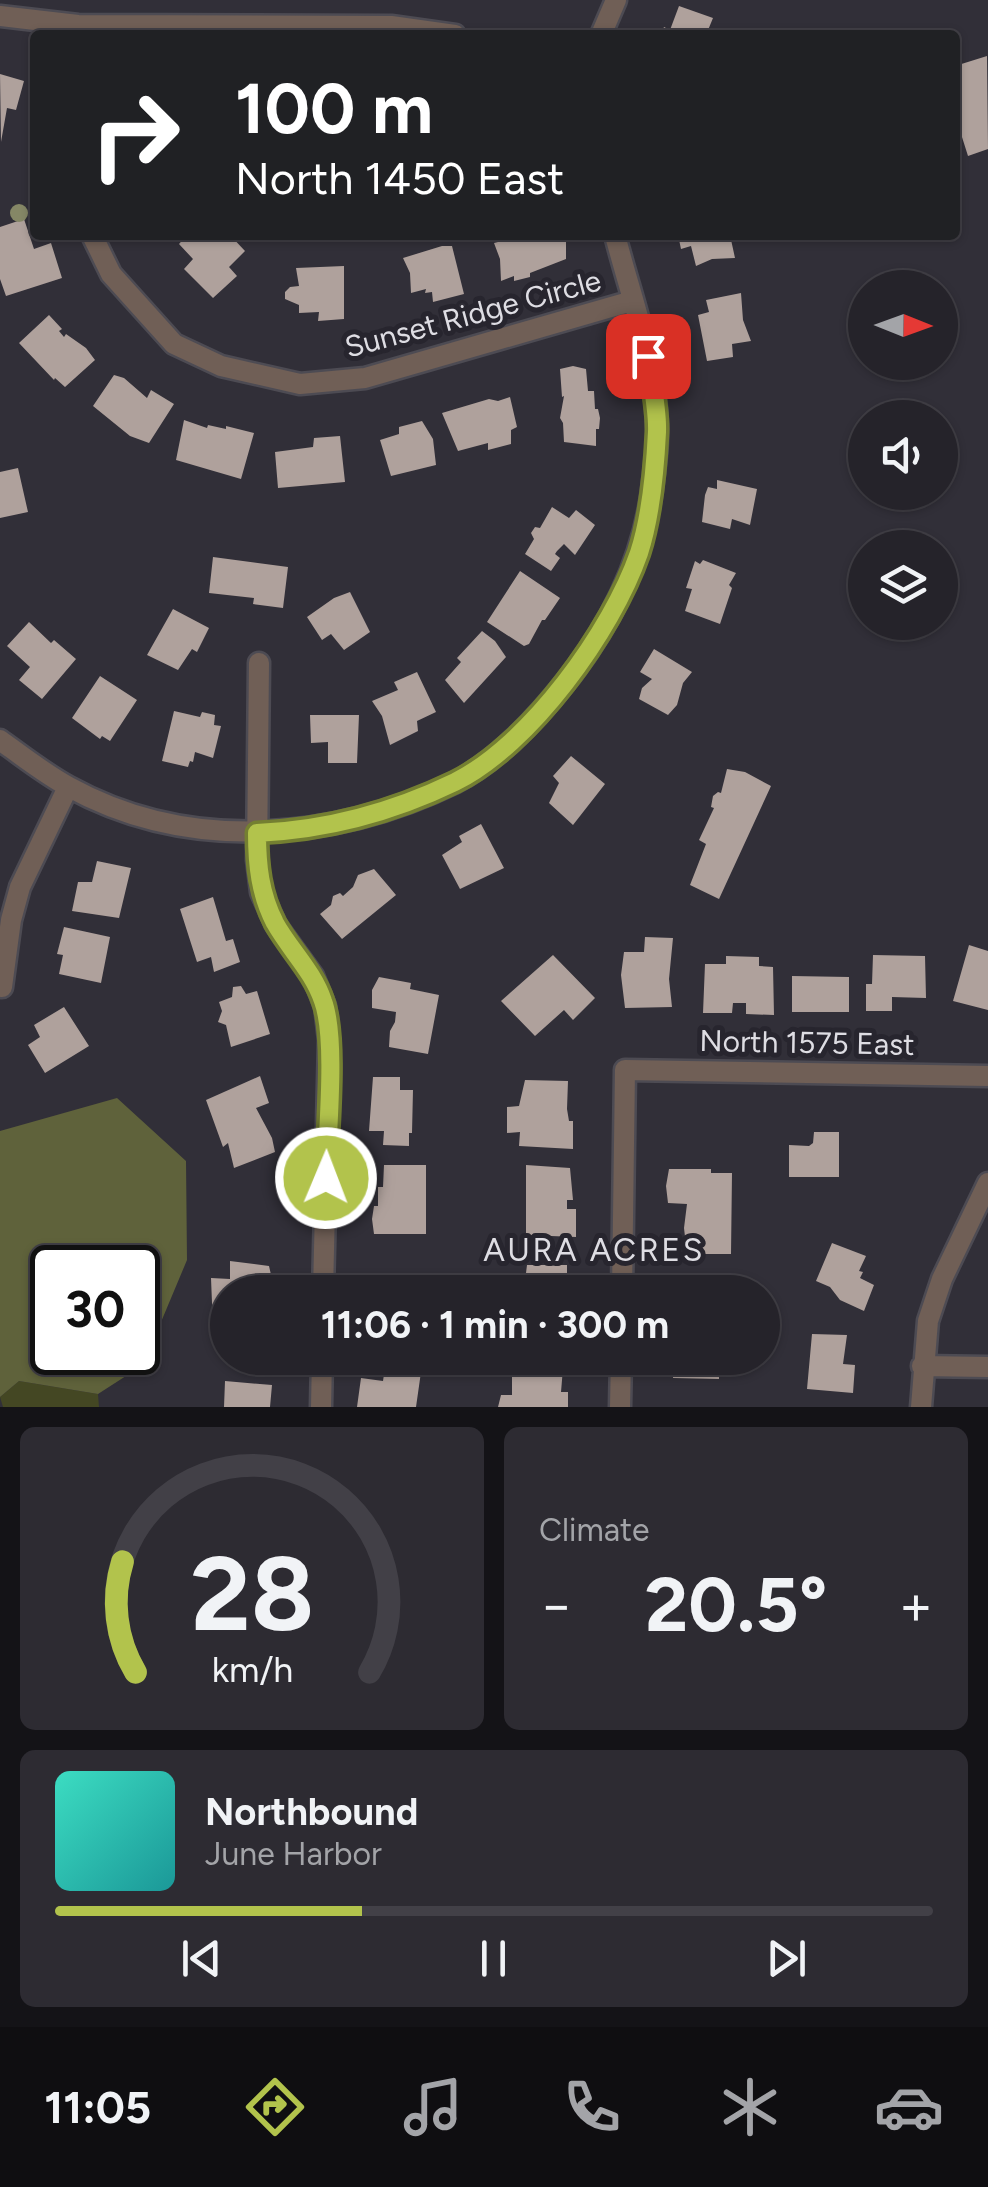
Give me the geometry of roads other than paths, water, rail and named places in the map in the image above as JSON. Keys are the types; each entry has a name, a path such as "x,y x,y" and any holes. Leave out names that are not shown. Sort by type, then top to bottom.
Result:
{"street":[{"path":"603,30 616,0"},
{"path":"0,16 78,30 391,26 420,30"},
{"name":"Sunset Ridge Circle","path":"94,240 110,274 174,344 221,366 300,384 365,378 632,302"},
{"path":"0,740 68,787 142,816 192,828 257,833 354,821 458,781 525,728 589,651 617,606 639,552 651,497 658,428 648,356 617,240"},
{"path":"259,663 257,833 262,892 276,925 313,976 325,1006 329,1040 323,1275"},
{"path":"2,988 11,920 20,888 68,787"},
{"name":"North 1575 East","path":"622,1275 625,1070 988,1076"},
{"path":"921,1407 928,1321 942,1279 988,1183"},
{"path":"922,1366 988,1368"},
{"path":"321,1407 322,1375"},
{"path":"620,1407 621,1375"}],"district":[{"name":"AURA ACRES","path":"594,1250"}]}
